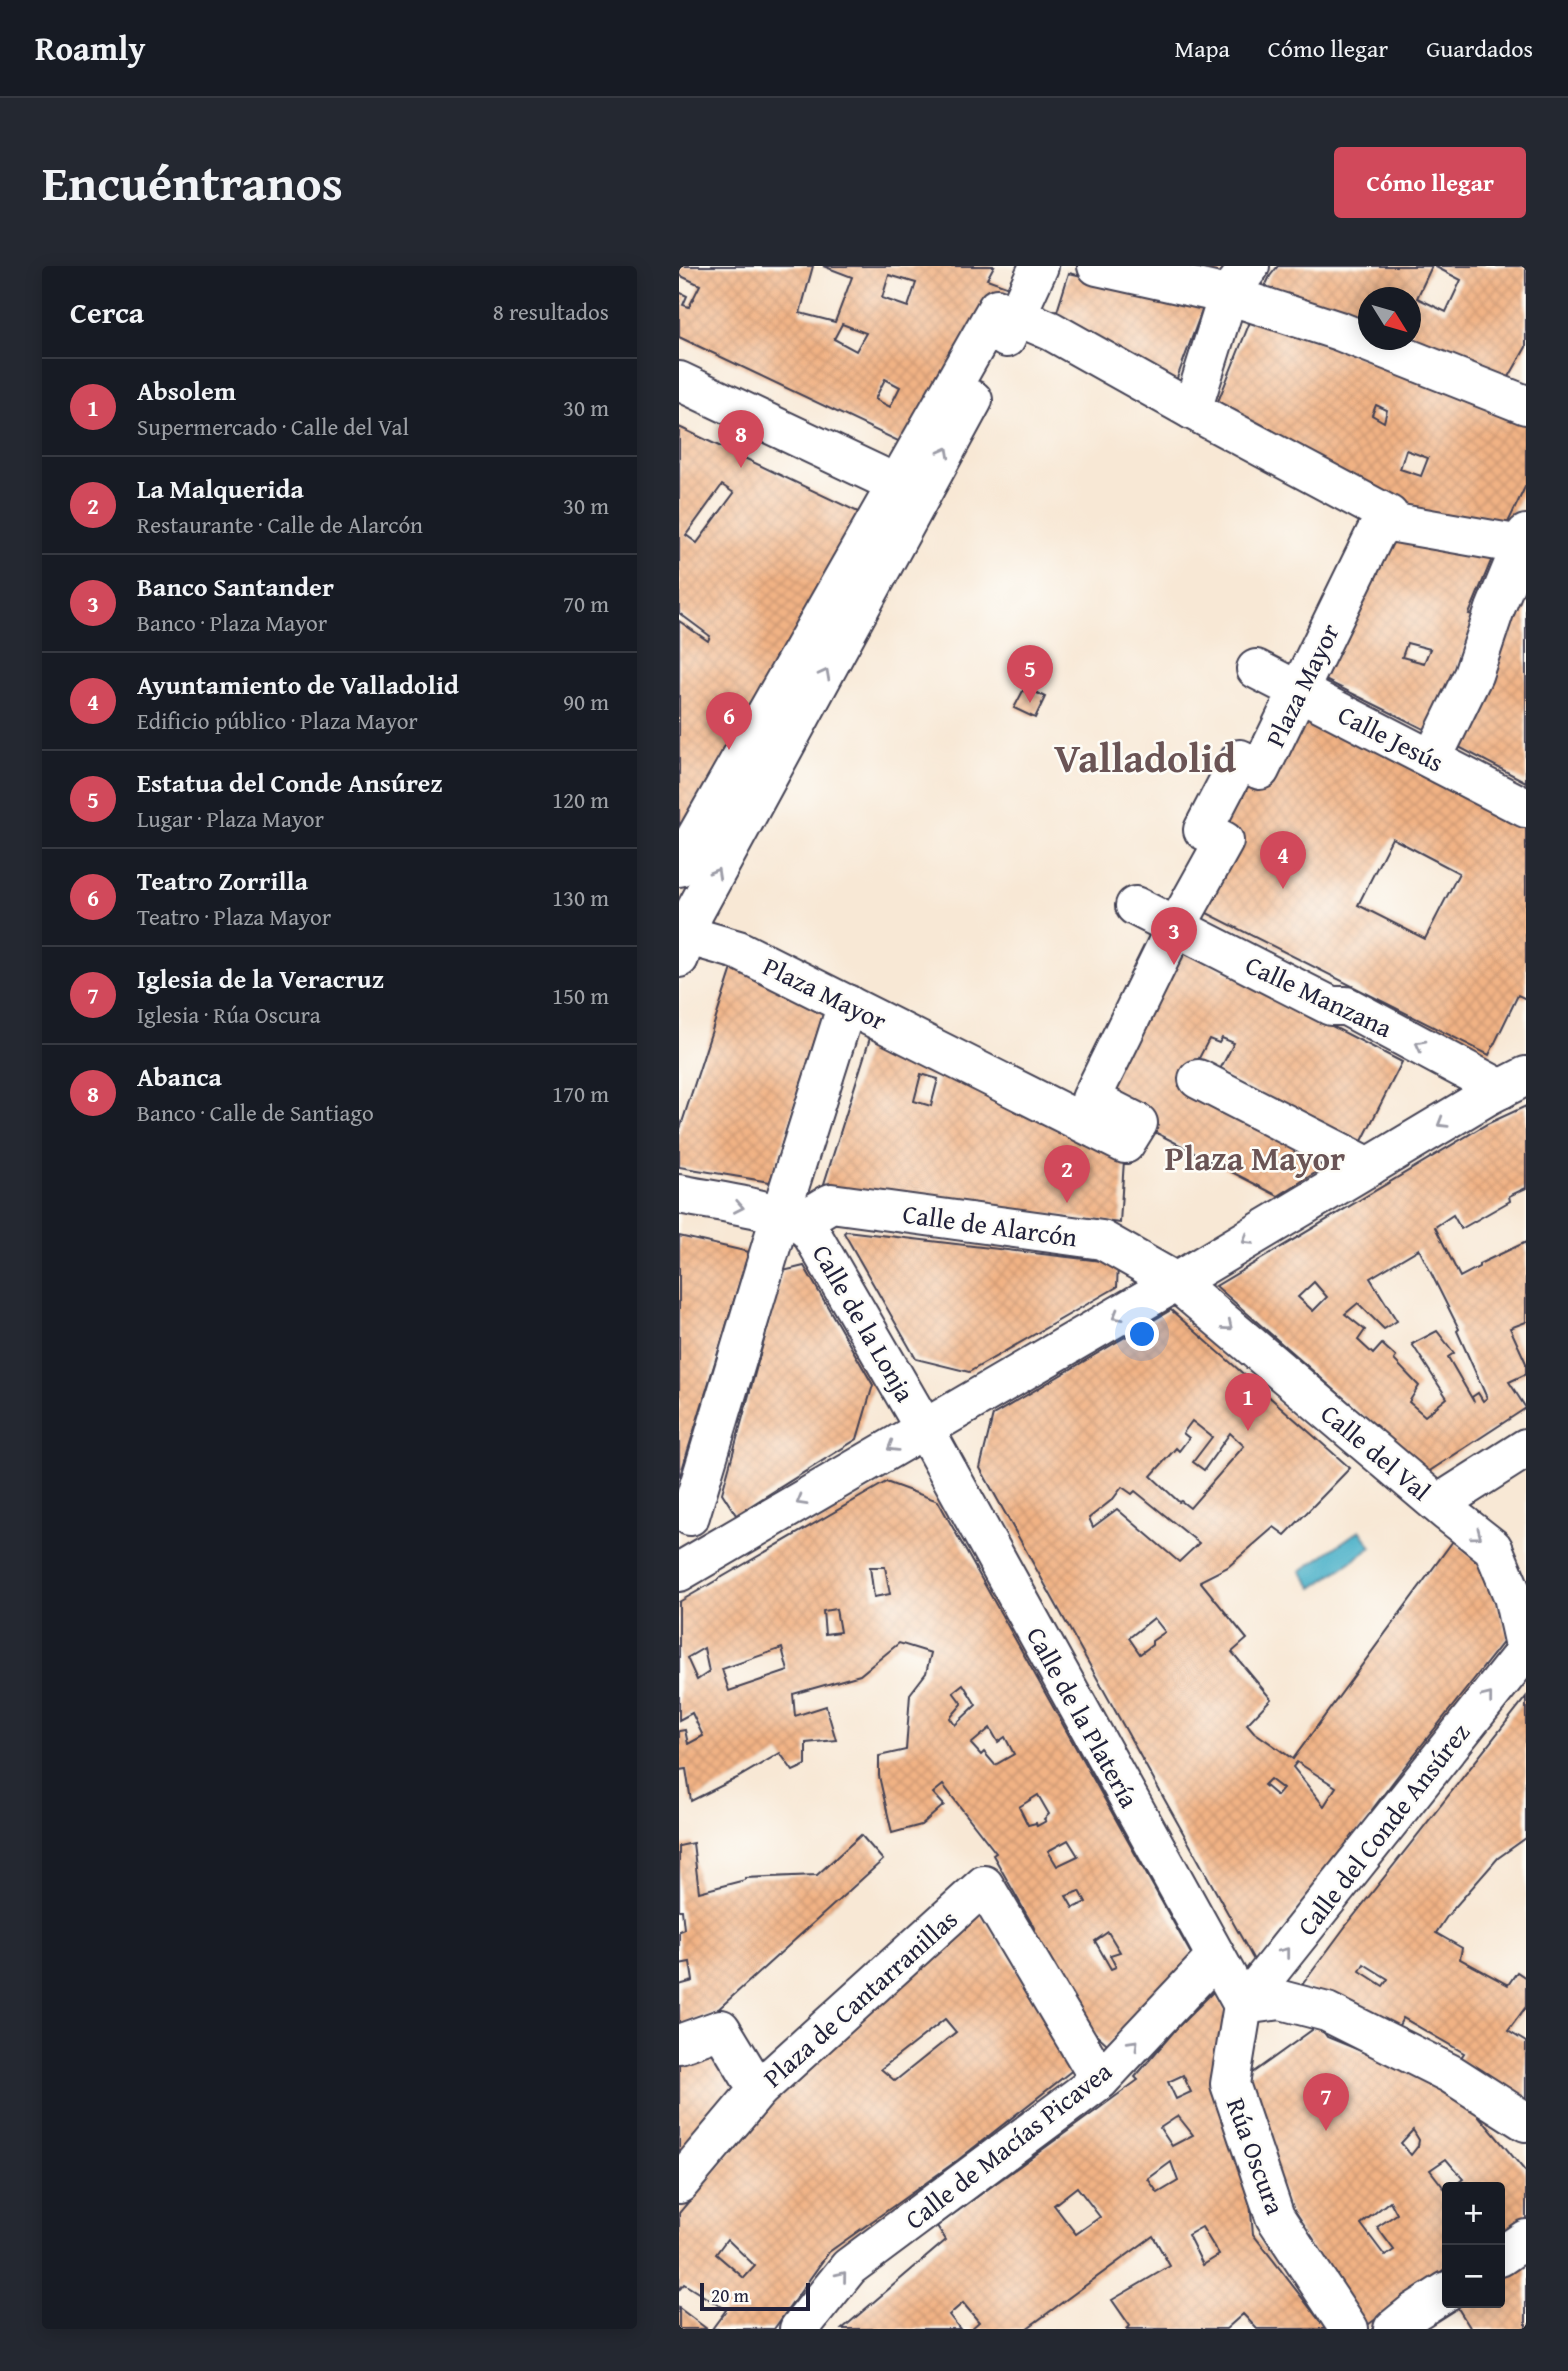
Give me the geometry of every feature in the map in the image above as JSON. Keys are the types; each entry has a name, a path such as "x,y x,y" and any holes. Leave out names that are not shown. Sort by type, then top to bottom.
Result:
{"street":[{"path":"1039,266 1017,316 1051,331 1389,515 1384,521"},
{"path":"1097,266 1239,280 1339,331 1522,393"},
{"path":"1192,410 1239,280"},
{"name":"Plaza Mayor","path":"1017,316 997,308 909,490 681,942 738,950 1125,1144 1138,1123 1091,1099 1224,841 1203,830 1240,759 1260,769 1384,521"},
{"path":"679,381 909,490"},
{"name":"Plaza Mayor","path":"679,867 877,521 909,490"},
{"path":"1384,521 1523,540 1495,609 1473,675 1432,759"},
{"name":"Calle Jesús","path":"1256,669 1526,808"},
{"name":"Calle Manzana","path":"1135,906 1331,1006 1346,1006 1514,1082"},
{"path":"683,1517 789,1219 847,1004"},
{"path":"1198,1079 1369,1167"},
{"path":"679,1572 1514,1082"},
{"path":"679,1195 789,1219"},
{"name":"Calle de Alarcón","path":"789,1219 831,1203 1102,1240 1176,1282"},
{"name":"Calle de la Lonja","path":"789,1219 811,1233 924,1428"},
{"name":"Calle del Val","path":"1176,1282 1493,1548 1513,1596 1525,1653"},
{"name":"Calle de la Platería","path":"924,1428 1243,2006"},
{"path":"1438,1504 1526,1448"},
{"name":"Calle del Conde Ansúrez","path":"1243,2006 1525,1653"},
{"name":"Plaza de Cantarranillas","path":"679,2044 721,2029 758,2090 984,1885 1100,2080"},
{"name":"Calle de Macías Picavea","path":"799,2329 849,2267 1100,2080 1216,1958"},
{"path":"1243,2006 1281,2000 1327,2012 1451,2074 1526,2122"},
{"name":"Rúa Oscura","path":"1243,2006 1230,2084 1275,2217 1349,2329"},
{"path":"679,2184 758,2090"},
{"path":"1505,2254 1526,2239"},
{"path":"1410,2323 1442,2295"}],"water":[{"path":"1360,1530 1372,1547 1313,1588 1301,1571"}],"building":[{"path":"679,266 813,266 800,313 835,322 852,277 823,266 994,266 987,279 1009,287 915,449 679,337 679,292 687,296 683,305 689,307 700,285 679,275","holes":["889,275 916,283 908,307 882,298","842,324 866,333 856,351 834,339","885,379 900,387 890,407 875,399"]},
{"path":"1144,266 1226,266 1213,283"},
{"path":"1278,266 1432,266 1421,289 1421,287 1358,287 1358,322 1263,291"},
{"path":"1434,266 1526,266 1526,347 1505,384 1421,345 1421,300 1446,312 1461,280"},
{"path":"1069,273 1204,305 1170,397 1051,331"},
{"path":"1252,317 1526,418 1526,485 1503,533 1389,515 1211,419","holes":["1376,405 1387,410 1384,422 1372,415","1406,450 1428,458 1421,476 1400,469"]},
{"path":"679,427 877,521 679,867 679,621 708,641 710,636 679,613","holes":["722,485 734,493 697,543 686,535"]},
{"path":"1379,528 1496,549 1469,614 1477,616 1432,733 1307,671","holes":["1407,643 1430,649 1424,663 1402,657"]},
{"path":"1526,583 1526,782 1455,745"},
{"path":"1025,687 1045,697 1035,718 1014,708"},
{"path":"1293,706 1526,823 1526,999 1518,995 1489,1055 1191,905 1203,830","holes":["1392,838 1459,873 1425,939 1358,905"]},
{"path":"1168,942 1402,1062 1361,1143 1218,1073 1234,1043 1222,1038 1219,1043 1209,1039 1197,1062 1192,1060 1179,1086 1331,1163 1278,1196 1091,1099"},
{"path":"738,950 829,996 770,1182 679,1167 679,1132"},
{"path":"876,1019 1125,1144 1120,1223 823,1187","holes":["921,1074 938,1079 931,1106 914,1101"]},
{"path":"1526,1106 1526,1188 1509,1196 1510,1201 1461,1229 1453,1215 1435,1227 1460,1277 1479,1267 1479,1264 1526,1242 1526,1322 1510,1328 1526,1363 1526,1374 1509,1382 1526,1408 1428,1472 1216,1286 1487,1124","holes":["1419,1249 1459,1329 1457,1331 1487,1398 1483,1401 1478,1393 1472,1397 1474,1402 1448,1357 1454,1353 1437,1331 1412,1344 1447,1398 1425,1416 1409,1402 1419,1386 1382,1344 1373,1354 1358,1340 1365,1330 1345,1314 1358,1303 1384,1329 1397,1321 1370,1278","1314,1282 1327,1297 1313,1311 1298,1297"]},
{"path":"846,1231 1118,1263 1117,1287 969,1372 916,1359 844,1233"},
{"path":"679,1236 749,1252 680,1476 679,1475"},
{"path":"804,1266 873,1385 857,1439 736,1515 722,1493 783,1271"},
{"path":"1171,1310 1350,1468 1285,1535 1274,1527 1228,1567 1200,1581 1247,1639 1232,1652 1271,1699 1247,1724 1254,1732 1293,1759 1453,1541 1485,1569 1508,1636 1255,1962 980,1468 993,1415","holes":["1192,1421 1212,1437 1193,1462 1204,1470 1230,1433 1244,1446 1190,1508 1179,1502 1151,1476 1176,1448 1179,1451 1189,1438 1183,1433","1122,1487 1132,1494 1135,1491 1199,1543 1179,1562 1117,1509 1093,1527 1089,1518 1113,1499","1154,1618 1165,1632 1140,1654 1129,1638","1297,1762 1336,1787 1324,1806 1293,1767","1270,1779 1283,1789 1277,1796 1264,1785"]},
{"path":"886,1482 938,1501 1195,1961 1107,2044 1070,2010 1033,1926 993,1855 996,1853 943,1785 933,1793 944,1805 921,1825 892,1833 879,1776 879,1756 906,1750 910,1694 926,1673 931,1653 899,1643 860,1675 793,1694 795,1716 826,1706 836,1740 806,1743 806,1765 793,1771 780,1753 691,1801 686,1769 679,1770 679,1731 685,1730 688,1744 703,1736 692,1713 679,1720 679,1602","holes":["870,1567 885,1567 890,1594 874,1597","836,1609 840,1632 825,1634 823,1611","704,1648 709,1672 697,1680 687,1658","782,1648 788,1671 729,1691 722,1669","963,1684 976,1705 955,1725 950,1718 962,1704 953,1692","990,1728 998,1742 1005,1737 1014,1754 995,1765 984,1752 981,1755 971,1744","1038,1795 1049,1814 1044,1819 1046,1821 1037,1826 1036,1823 1028,1825 1019,1807","1068,1840 1078,1856 1057,1866 1048,1851","1080,1891 1086,1902 1073,1908 1066,1896","1108,1932 1120,1952 1110,1955 1116,1967 1111,1969 1095,1941"]},
{"path":"1526,1697 1526,1838 1498,1858 1448,1915 1436,1933 1462,1948 1460,1959 1508,1985 1517,1972 1526,1978 1526,2009 1508,2031 1526,2042 1526,2105 1459,2061 1464,2053 1403,2018 1397,2029 1302,1985","holes":["1364,1964 1388,1979 1383,1986 1360,1971"]},
{"path":"861,1835 883,1860 714,2013 679,2025 679,1985 693,1981 690,1962 679,1964 679,1931 684,1929 682,1910 679,1910 679,1846 693,1843 699,1892 745,1878 817,1875"},
{"path":"977,1910 1079,2065 958,2160 829,2252 774,2329 712,2329 726,2310 684,2284 679,2290 679,2213 782,2091","holes":["945,2019 956,2032 895,2081 881,2069","727,2239 755,2266 744,2278 716,2254"]},
{"path":"1214,1991 1233,2024 1253,2234 1326,2329 1257,2329 1243,2314 1226,2329 1127,2329 1130,2326 1112,2300 1170,2266 1153,2236 1026,2329 971,2329 979,2322 963,2303 949,2315 960,2329 842,2329 946,2240 937,2226 1138,2080 1135,2077 1176,2029","holes":["1183,2075 1191,2092 1176,2099 1168,2082","1178,2116 1193,2135 1172,2146 1160,2128","1171,2162 1178,2181 1158,2193 1148,2179","1077,2187 1100,2217 1076,2234 1054,2205","1202,2227 1219,2255 1203,2265 1188,2235"]},
{"path":"1319,2025 1327,2037 1403,2068 1473,2109 1526,2172 1526,2219 1505,2233 1505,2182 1459,2182 1463,2179 1446,2159 1430,2170 1442,2186 1442,2271 1369,2324 1361,2322 1293,2221 1241,2081","holes":["1413,2130 1419,2140 1411,2155 1401,2143","1390,2201 1397,2214 1377,2227 1394,2250 1385,2256 1361,2224"]},
{"path":"719,2047 737,2089 679,2157 679,2062"},
{"path":"1526,2260 1526,2329 1471,2329 1458,2308 1505,2308 1505,2274"},
{"path":"679,2308 707,2329 679,2329"}],"place":[{"name":"Abanca","path":"741,468"},
{"name":"Estatua del Conde Ansúrez","path":"1030,703"},
{"name":"Teatro Zorrilla","path":"729,750"},
{"name":"Ayuntamiento de Valladolid","path":"1283,889"},
{"name":"Banco Santander","path":"1174,965"},
{"name":"La Malquerida","path":"1067,1203"},
{"name":"Absolem","path":"1248,1431"},
{"name":"Iglesia de la Veracruz","path":"1326,2131"}],"district":[{"name":"Valladolid","path":"1145,757"},
{"name":"Plaza Mayor","path":"1255,1158"}]}
